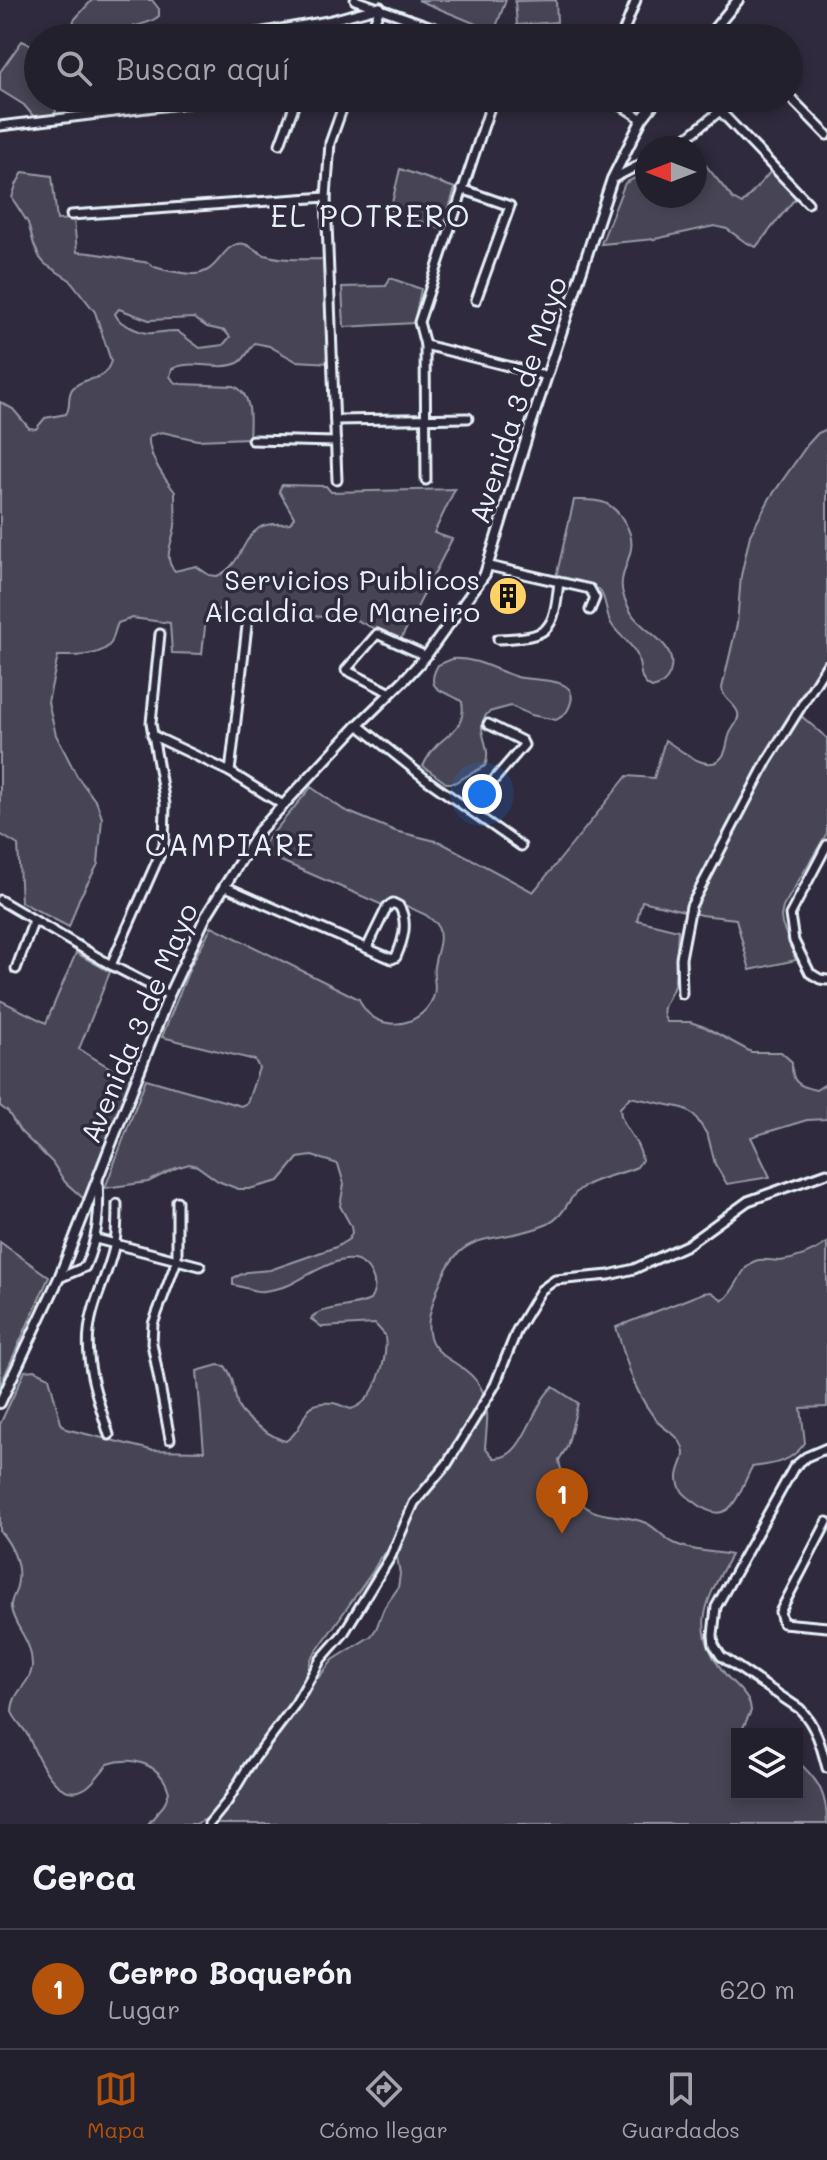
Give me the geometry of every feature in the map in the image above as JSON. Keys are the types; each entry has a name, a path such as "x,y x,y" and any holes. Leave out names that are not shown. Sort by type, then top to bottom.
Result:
{"street":[{"path":"355,0 426,24"},
{"path":"627,24 636,0"},
{"path":"718,24 738,0"},
{"path":"310,24 380,7"},
{"path":"374,24 380,7"},
{"path":"803,110 827,135"},
{"path":"0,126 114,112"},
{"path":"280,144 292,112"},
{"path":"337,480 326,197 330,143 341,112"},
{"path":"426,480 425,345 419,322 488,112"},
{"path":"631,112 642,119"},
{"name":"Avenida 3 de Mayo","path":"0,1403 59,1278 169,995 206,916 259,831 426,656 489,566 612,179 647,112"},
{"path":"690,136 721,112 808,203"},
{"path":"612,179 635,167"},
{"path":"462,189 510,206 476,300"},
{"path":"71,215 326,197"},
{"path":"425,345 547,376"},
{"path":"335,420 468,418"},
{"path":"252,440 336,442"},
{"path":"489,566 590,589 595,598 590,610"},
{"path":"498,639 530,638 550,625 556,609 559,581"},
{"path":"230,772 248,617"},
{"path":"111,965 164,845 165,804 152,735 151,699 160,634"},
{"path":"391,693 346,670 377,634 426,656"},
{"path":"682,994 681,958 691,906 767,761 827,665"},
{"path":"469,809 524,745 522,741 488,724"},
{"path":"358,725 427,780 521,846"},
{"path":"152,735 230,772 283,805"},
{"path":"827,845 790,915 794,941 810,973 827,980"},
{"path":"224,886 392,959 396,957 404,932 404,917 399,906 393,903 387,907 367,948"},
{"path":"0,900 169,995"},
{"path":"16,969 34,920"},
{"path":"209,1824 296,1703 321,1659 343,1634 391,1556 414,1503 447,1464 495,1385 517,1330 541,1290 555,1280 609,1275 634,1269 687,1245 748,1201 827,1173"},
{"path":"59,1278 85,1267 96,1239 100,1200 98,1175"},
{"path":"170,1439 152,1343 153,1324 177,1260 177,1201"},
{"path":"109,1435 94,1385 89,1331 97,1292 115,1243 117,1204"},
{"path":"96,1239 200,1266"},
{"path":"827,1448 806,1457 794,1467 716,1607 713,1635 714,1645 721,1656 809,1718 817,1732 827,1768"},
{"path":"827,1522 823,1540 781,1607 780,1617 783,1623 790,1625 827,1627"}],"shaded area":[{"path":"92,0 152,0 159,9 159,16 142,24 73,24"},
{"path":"418,0 506,0 497,24 476,24"},
{"path":"556,0 557,22 517,24 515,1"},
{"path":"24,42 24,105 0,90 0,72"},
{"path":"30,112 56,112 49,119 34,117"},
{"path":"707,167 733,199 742,204 772,170 798,195 756,247 727,229 714,226 655,239 601,244 625,183 635,178 635,208 707,208"},
{"path":"400,169 455,188 443,229 390,211"},
{"path":"23,172 52,176 57,220 74,219 77,252 144,262 164,270 192,274 207,270 231,247 241,243 273,257 327,259 331,363 296,361 269,346 255,343 238,363 187,365 172,369 170,376 174,382 181,384 234,386 244,395 250,416 249,438 197,440 162,432 149,436 153,458 175,492 175,526 169,561 175,571 196,566 209,575 217,576 231,566 259,528 290,523 294,517 279,491 282,485 326,486 331,492 455,489 434,533 452,539 400,641 354,619 207,609 202,654 172,653 170,623 132,618 118,623 107,648 87,655 58,656 48,702 56,735 77,776 97,803 102,818 98,864 79,899 69,927 21,902 18,845 0,834 0,402 13,409 29,428 36,429 45,418 66,414 73,388 104,373 111,361 95,312 70,280 40,258 28,223 12,198","holes":["119,309 149,320 194,318 207,327 225,331 230,337 223,345 200,348 177,331 143,332 123,323 115,314"]},
{"path":"390,278 421,289 414,323 344,327 342,287 386,286"},
{"path":"827,429 827,673 800,715 827,738 827,833 783,907 782,924 796,960 750,970 736,919 701,915 642,901 637,920 678,930 674,985 663,1012 667,1022 690,1022 705,1027 751,1052 781,1052 792,1062 794,1078 804,1087 816,1090 827,1083 827,1119 807,1120 751,1137 770,1177 727,1184 715,1164 708,1136 695,1116 683,1108 630,1097 620,1108 623,1122 638,1146 642,1160 637,1167 580,1189 558,1217 548,1224 466,1247 444,1273 428,1326 436,1348 479,1384 486,1402 485,1447 494,1458 505,1456 521,1441 539,1405 553,1387 578,1403 567,1447 559,1460 560,1468 578,1500 595,1512 646,1523 683,1547 731,1555 708,1601 704,1629 714,1659 750,1704 751,1711 743,1728 731,1728 731,1800 803,1800 803,1767 820,1789 827,1824 220,1824 206,1819 196,1824 148,1824 164,1805 169,1792 153,1769 146,1764 128,1761 108,1764 87,1787 67,1791 50,1778 12,1712 15,1699 31,1673 32,1658 11,1608 18,1582 17,1566 13,1551 0,1531 0,1424 25,1371 35,1370 49,1377 61,1423 66,1429 151,1450 204,1451 197,1371 225,1366 242,1412 260,1428 286,1441 314,1405 333,1403 351,1409 360,1405 374,1389 382,1367 385,1335 375,1324 322,1327 311,1319 322,1311 370,1300 373,1279 365,1265 355,1260 345,1260 321,1268 289,1285 260,1291 233,1285 233,1278 247,1272 270,1270 336,1247 349,1239 351,1226 340,1206 344,1184 338,1164 312,1156 298,1158 279,1181 249,1189 238,1189 218,1181 189,1164 148,1182 105,1188 146,1079 241,1106 247,1103 259,1068 255,1060 162,1037 191,965 212,926 359,999 374,1018 396,1024 417,1017 426,1009 434,994 434,971 440,940 437,924 426,915 392,899 387,907 258,851 311,787 344,810 395,831 440,842 533,892 627,776 654,778 665,740 695,759 711,763 718,761 724,754 738,716 722,688 737,624 741,576 750,535 770,498 818,433","holes":["390,1549 396,1551 400,1574 398,1588 371,1636 333,1660 318,1678 311,1679 307,1673 311,1659 380,1558"]},
{"path":"574,500 605,503 625,522 631,549 622,579 624,597 638,621 670,654 669,676 658,686 652,688 644,682 637,655 612,625 599,589 556,577"},
{"path":"452,659 477,662 517,677 561,684 571,694 570,705 566,713 556,720 531,715 511,706 489,712 482,725 487,751 485,766 454,783 446,783 423,766 462,716 462,702 439,690 433,681 438,665"},
{"path":"76,953 110,972 79,1049 130,1080 84,1199 65,1182 52,1162 0,1106 0,1000 46,1023"},
{"path":"0,1242 49,1277 0,1386"},
{"path":"827,1243 827,1407 801,1408 805,1443 799,1450 782,1461 752,1467 732,1505 718,1513 708,1511 680,1487 678,1474 684,1456 682,1445 659,1423 643,1401 632,1378 616,1327 703,1293 711,1292 723,1300 746,1268 755,1261 793,1259"}],"place":[{"name":"Servicios Puiblicos Alcaldia de Maneiro","path":"508,596"},
{"name":"Cerro Boquerón","path":"562,1534"}],"district":[{"name":"EL POTRERO","path":"371,217"},
{"name":"CAMPIARE","path":"230,846"}]}
